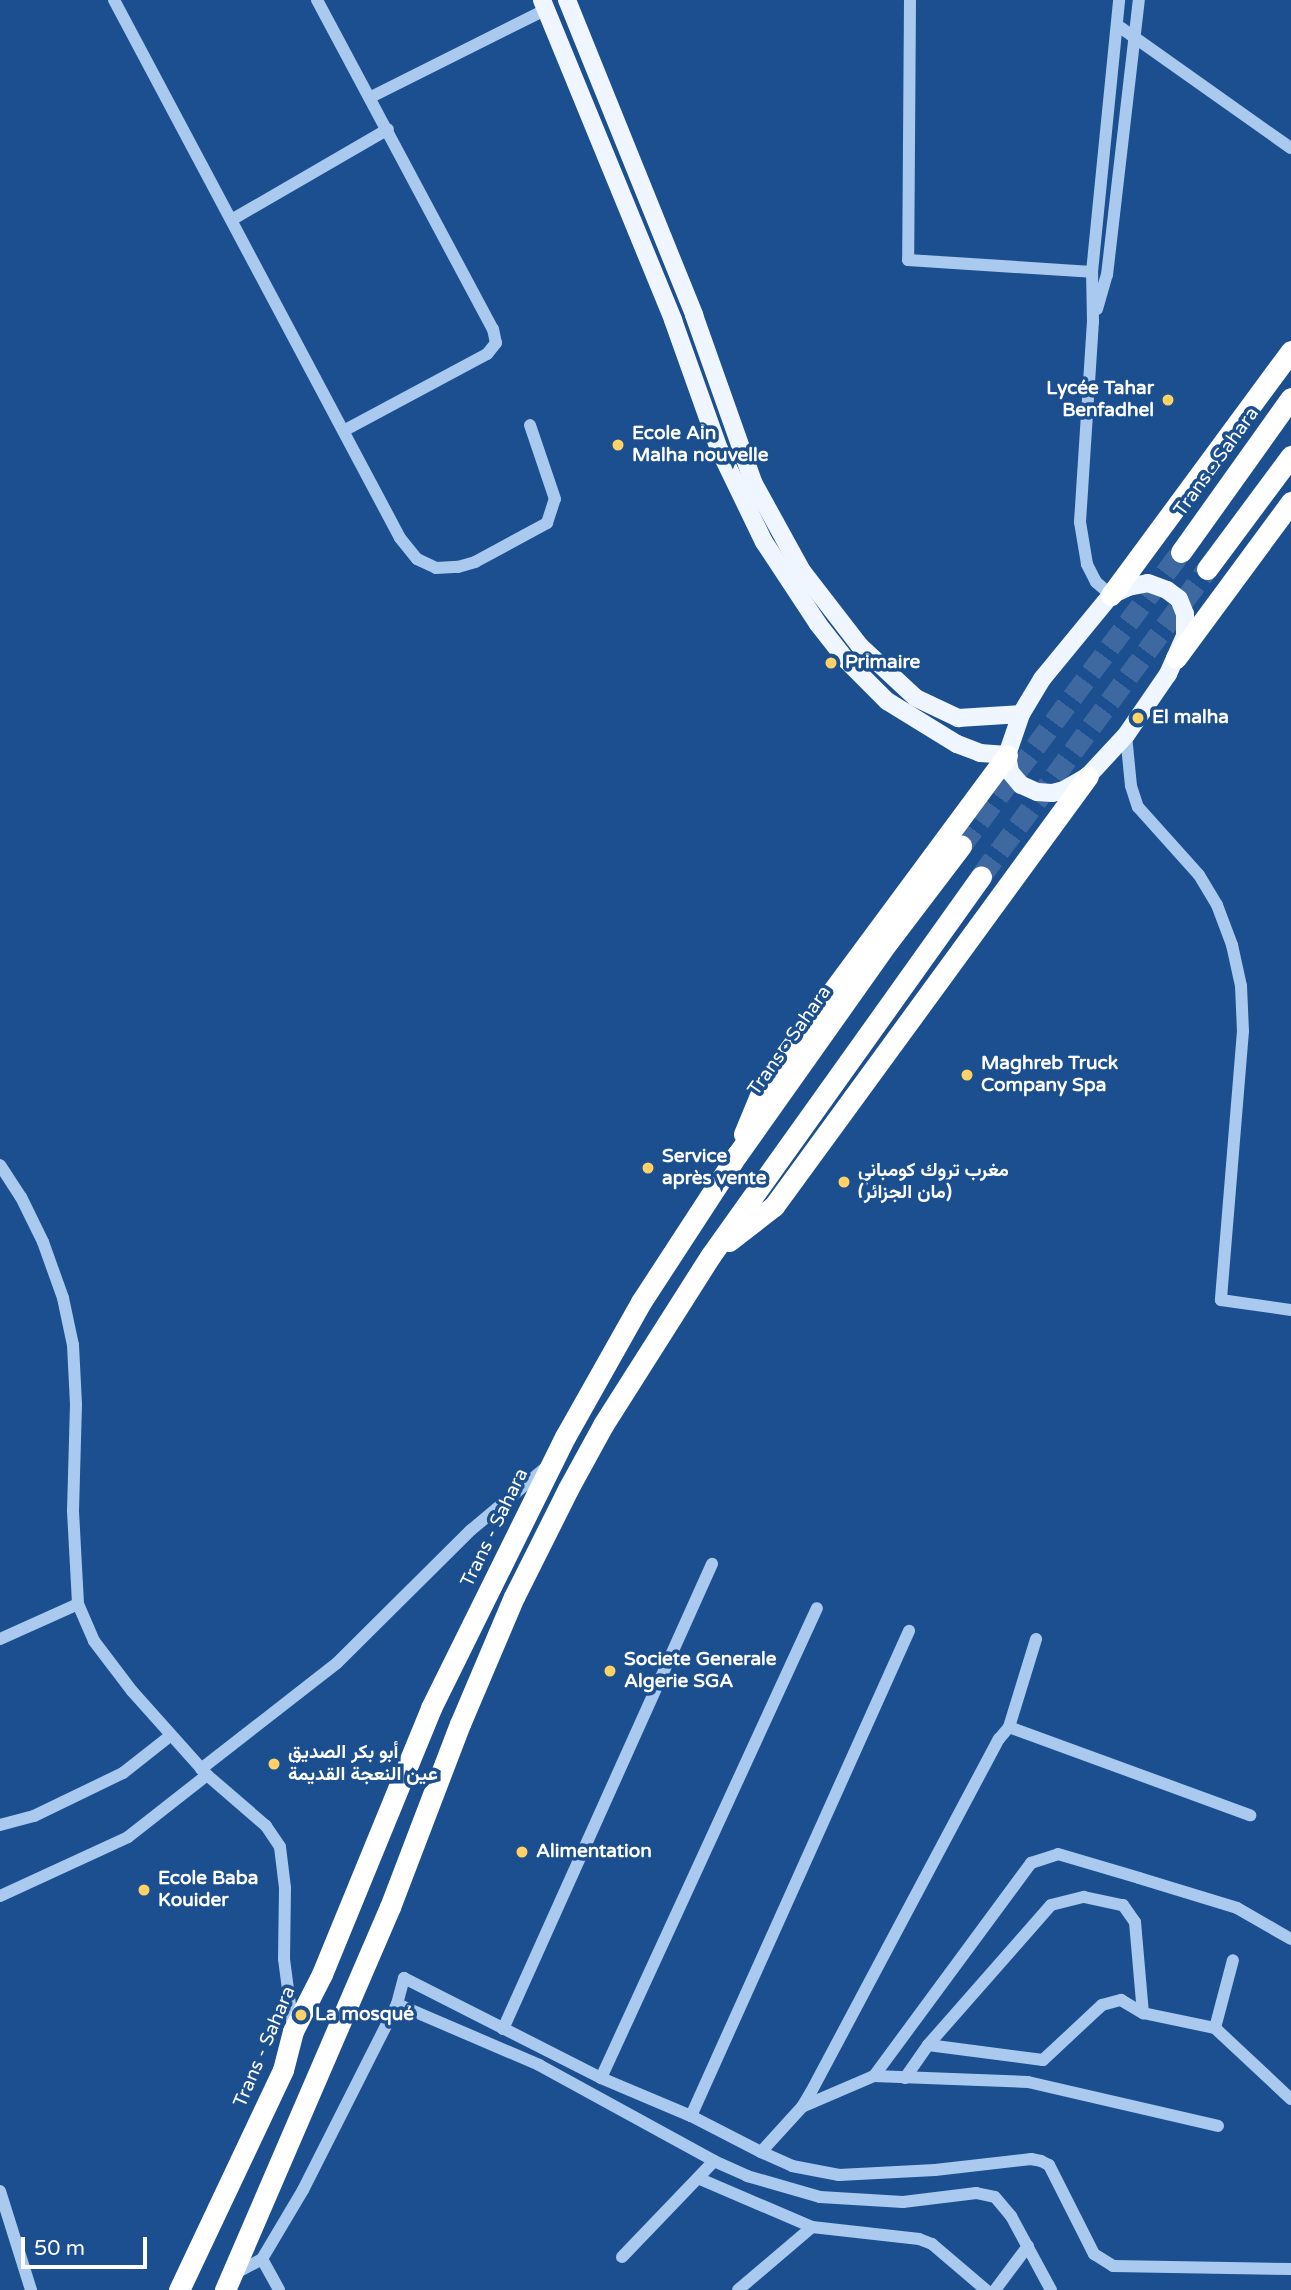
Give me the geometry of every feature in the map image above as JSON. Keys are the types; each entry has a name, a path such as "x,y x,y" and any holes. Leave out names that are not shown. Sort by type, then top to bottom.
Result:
{"highway":[{"path":"1111,595 1291,351"},
{"name":"Trans - Sahara","path":"1181,552 1291,398"},
{"path":"1207,569 1291,456"},
{"path":"1177,658 1291,502"},
{"path":"737,1155 753,1104 766,1081 1007,755"},
{"path":"711,1255 774,1206 1088,776"},
{"name":"Trans - Sahara","path":"179,2290 283,2070 293,2031 322,1974 431,1708 553,1462 641,1302 737,1155 888,942 961,846"},
{"path":"229,2282 390,1907 460,1724 514,1597 603,1424 711,1255 981,876"}],"main road":[{"path":"567,0 694,315 753,482 802,571 860,646 916,698 958,718 1021,714"},
{"path":"544,5 673,320 719,449 764,542 818,624 847,661 887,701 957,744 980,753 1007,755"},
{"path":"1148,583 1167,590 1179,599 1186,625 1177,658 1126,735 1088,776 1064,790 1037,792 1021,785 1010,772 1007,755 1021,714 1042,679 1111,595 1128,587 1148,583"}],"street":[{"path":"114,0 233,219 400,538 417,559 436,568 475,562 547,523 555,499 530,425"},
{"path":"317,0 493,329 496,343 487,354 345,430"},
{"path":"910,0 908,260 1092,272"},
{"path":"1111,595 1096,582 1087,564 1080,522 1093,323 1092,272 1119,0"},
{"path":"1093,323 1107,275 1139,0"},
{"path":"371,97 544,5"},
{"path":"1117,25 1291,148"},
{"path":"233,219 388,130"},
{"path":"1126,735 1131,786 1138,807 1199,875 1217,905 1232,945 1241,986 1243,1031 1221,1300 1291,1310"},
{"path":"0,1166 21,1197 43,1242 63,1298 73,1345 76,1404 73,1511 78,1604 94,1641 170,1736 204,1772 266,1826 280,1847 285,1888 284,1959 293,2031"},
{"path":"0,1896 128,1837 337,1663 471,1530 553,1462"},
{"path":"503,2029 712,1564"},
{"path":"0,1639 78,1604"},
{"path":"601,2078 817,1608"},
{"path":"691,2116 909,1631"},
{"path":"761,2152 802,2107 999,1739 1009,1727 1036,1639"},
{"path":"1009,1727 1250,1815"},
{"path":"0,1825 34,1816 123,1773 170,1736"},
{"path":"874,2077 1031,1863 1058,1854 1237,1908 1291,1939"},
{"path":"0,1888 67,1867"},
{"path":"905,2078 928,2045 1051,1905 1084,1897 1123,1905 1135,1922 1143,2013"},
{"path":"1216,2028 1233,1960"},
{"path":"229,2282 262,2259 303,2190 397,2004 404,1978 601,2078 691,2116 792,2166 839,2175 935,2170 1031,2159 1041,2161 1049,2165 1094,2254 1112,2266 1291,2269"},
{"path":"928,2045 1043,2060 1102,2005 1121,2000 1143,2013 1216,2028 1291,2099"},
{"path":"397,2004 539,2065 714,2161 747,2176 820,2197 903,2202 976,2193 995,2197 1011,2216 1051,2290"},
{"path":"802,2107 874,2077 1028,2082 1217,2126"},
{"path":"622,2257 700,2179 714,2161"},
{"path":"700,2179 812,2227 919,2239 932,2244 986,2290"},
{"path":"0,2191 31,2290"},
{"path":"738,2290 812,2227"},
{"path":"995,2290 1028,2246"},
{"path":"262,2259 279,2290"}],"tunnel":[{"path":"961,846 1181,552"},
{"path":"981,876 1207,569"}],"place":[{"name":"Lycée Tahar Benfadhel","path":"1168,400"},
{"name":"Ecole Ain Malha nouvelle","path":"618,445"},
{"name":"Primaire","path":"831,663"},
{"name":"El malha","path":"1138,718"},
{"name":"Maghreb Truck Company Spa","path":"967,1075"},
{"name":"Service après vente","path":"648,1168"},
{"name":"مغرب تروك كومباني (مان الجزائر)","path":"844,1182"},
{"name":"Societe Generale Algerie SGA","path":"610,1671"},
{"name":"أبو بكر الصديق عين النعجة القديمة","path":"274,1764"},
{"name":"Alimentation","path":"522,1852"},
{"name":"Ecole Baba Kouider","path":"144,1890"},
{"name":"La mosqué","path":"301,2015"}]}
